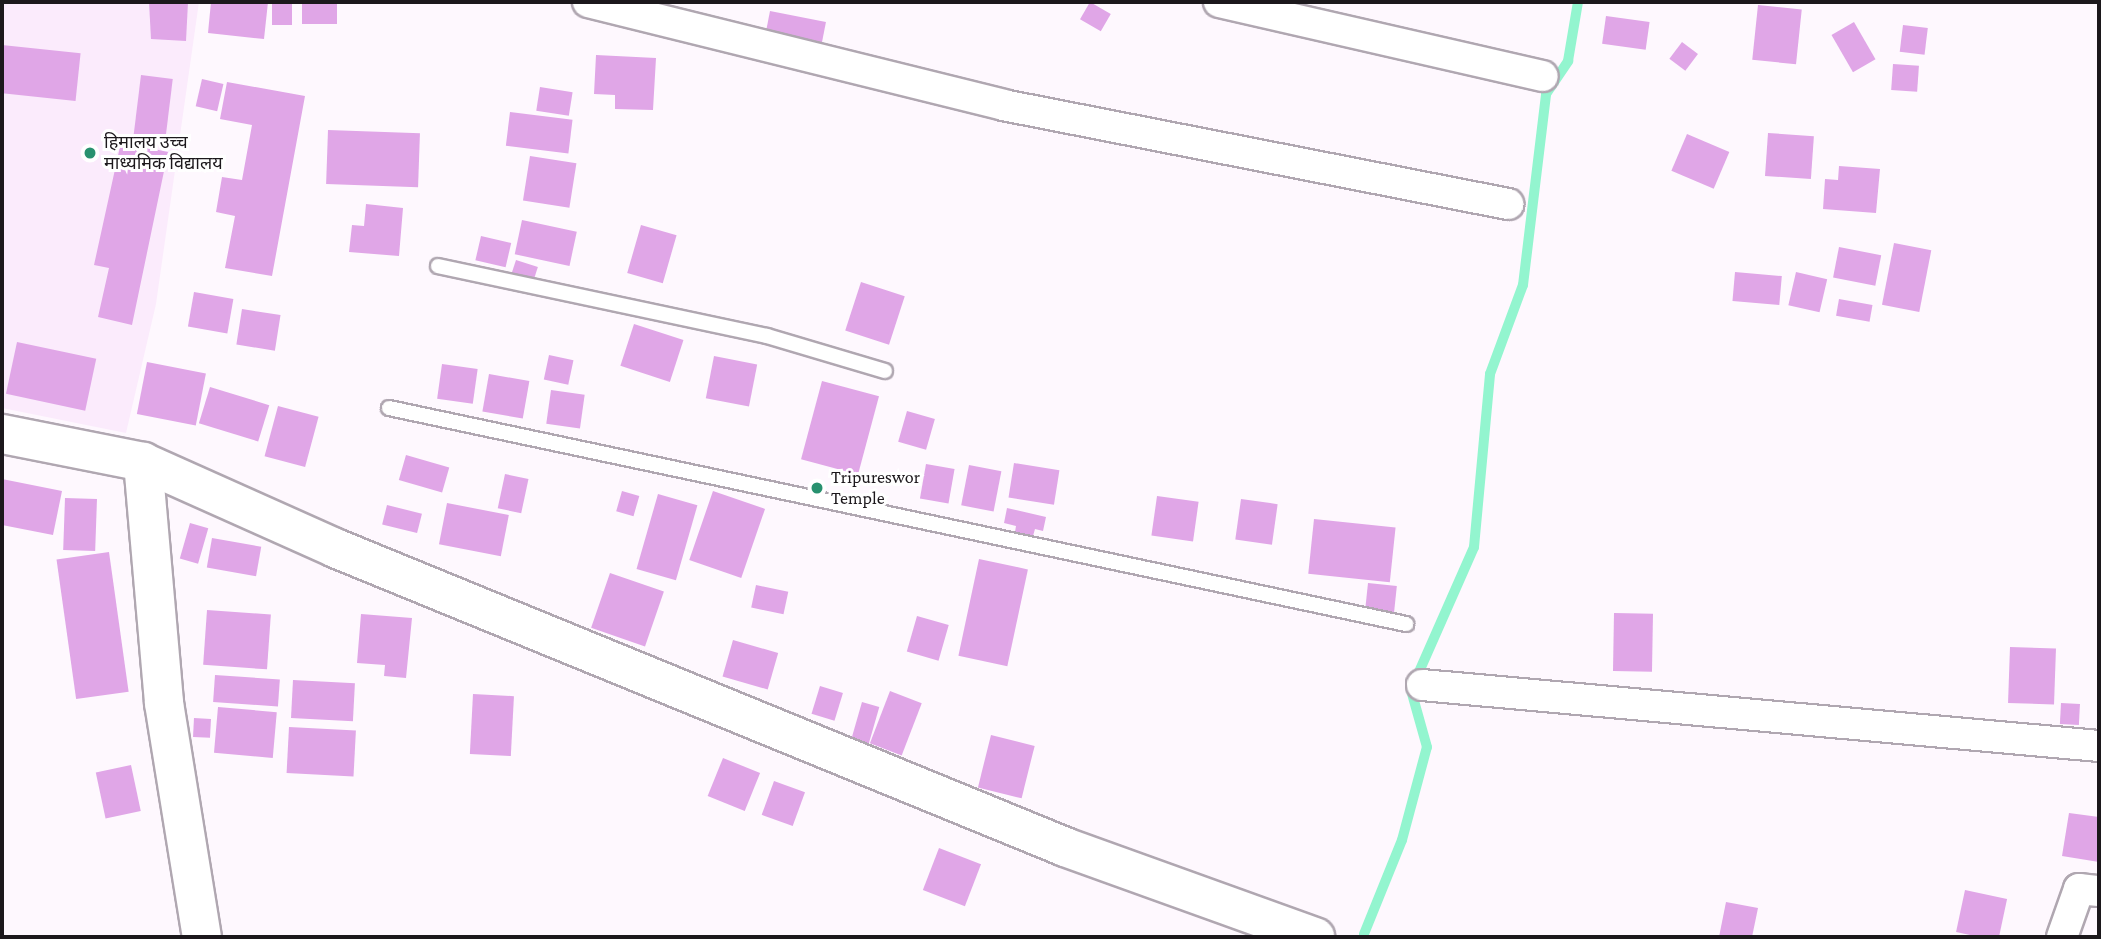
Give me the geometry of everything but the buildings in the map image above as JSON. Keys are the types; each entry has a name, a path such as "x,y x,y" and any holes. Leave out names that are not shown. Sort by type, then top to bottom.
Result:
{"street":[{"path":"588,2 1003,105 1508,204"},
{"path":"1219,2 1543,76"},
{"path":"2,433 143,462 335,548 1065,847 1315,937"},
{"path":"143,462 164,703 202,937"},
{"path":"1422,685 2099,746"},
{"path":"2062,937 2079,889 2099,891"}],"lane":[{"path":"438,266 767,335 885,371"},
{"path":"389,408 1406,624"}],"shaded area":[{"name":"हिमालय उच्च माध्यमिक विद्यालय","path":"2,2 199,2 156,304 126,433 2,408"}],"waterway":[{"path":"1364,934 1402,840 1427,747 1411,690 1474,547 1490,374 1523,285 1546,94 1568,61 1578,2"}],"place":[{"name":"हिमालय उच्च माध्यमिक विद्यालय","path":"90,153"},
{"name":"Tripureswor Temple","path":"817,488"}]}
